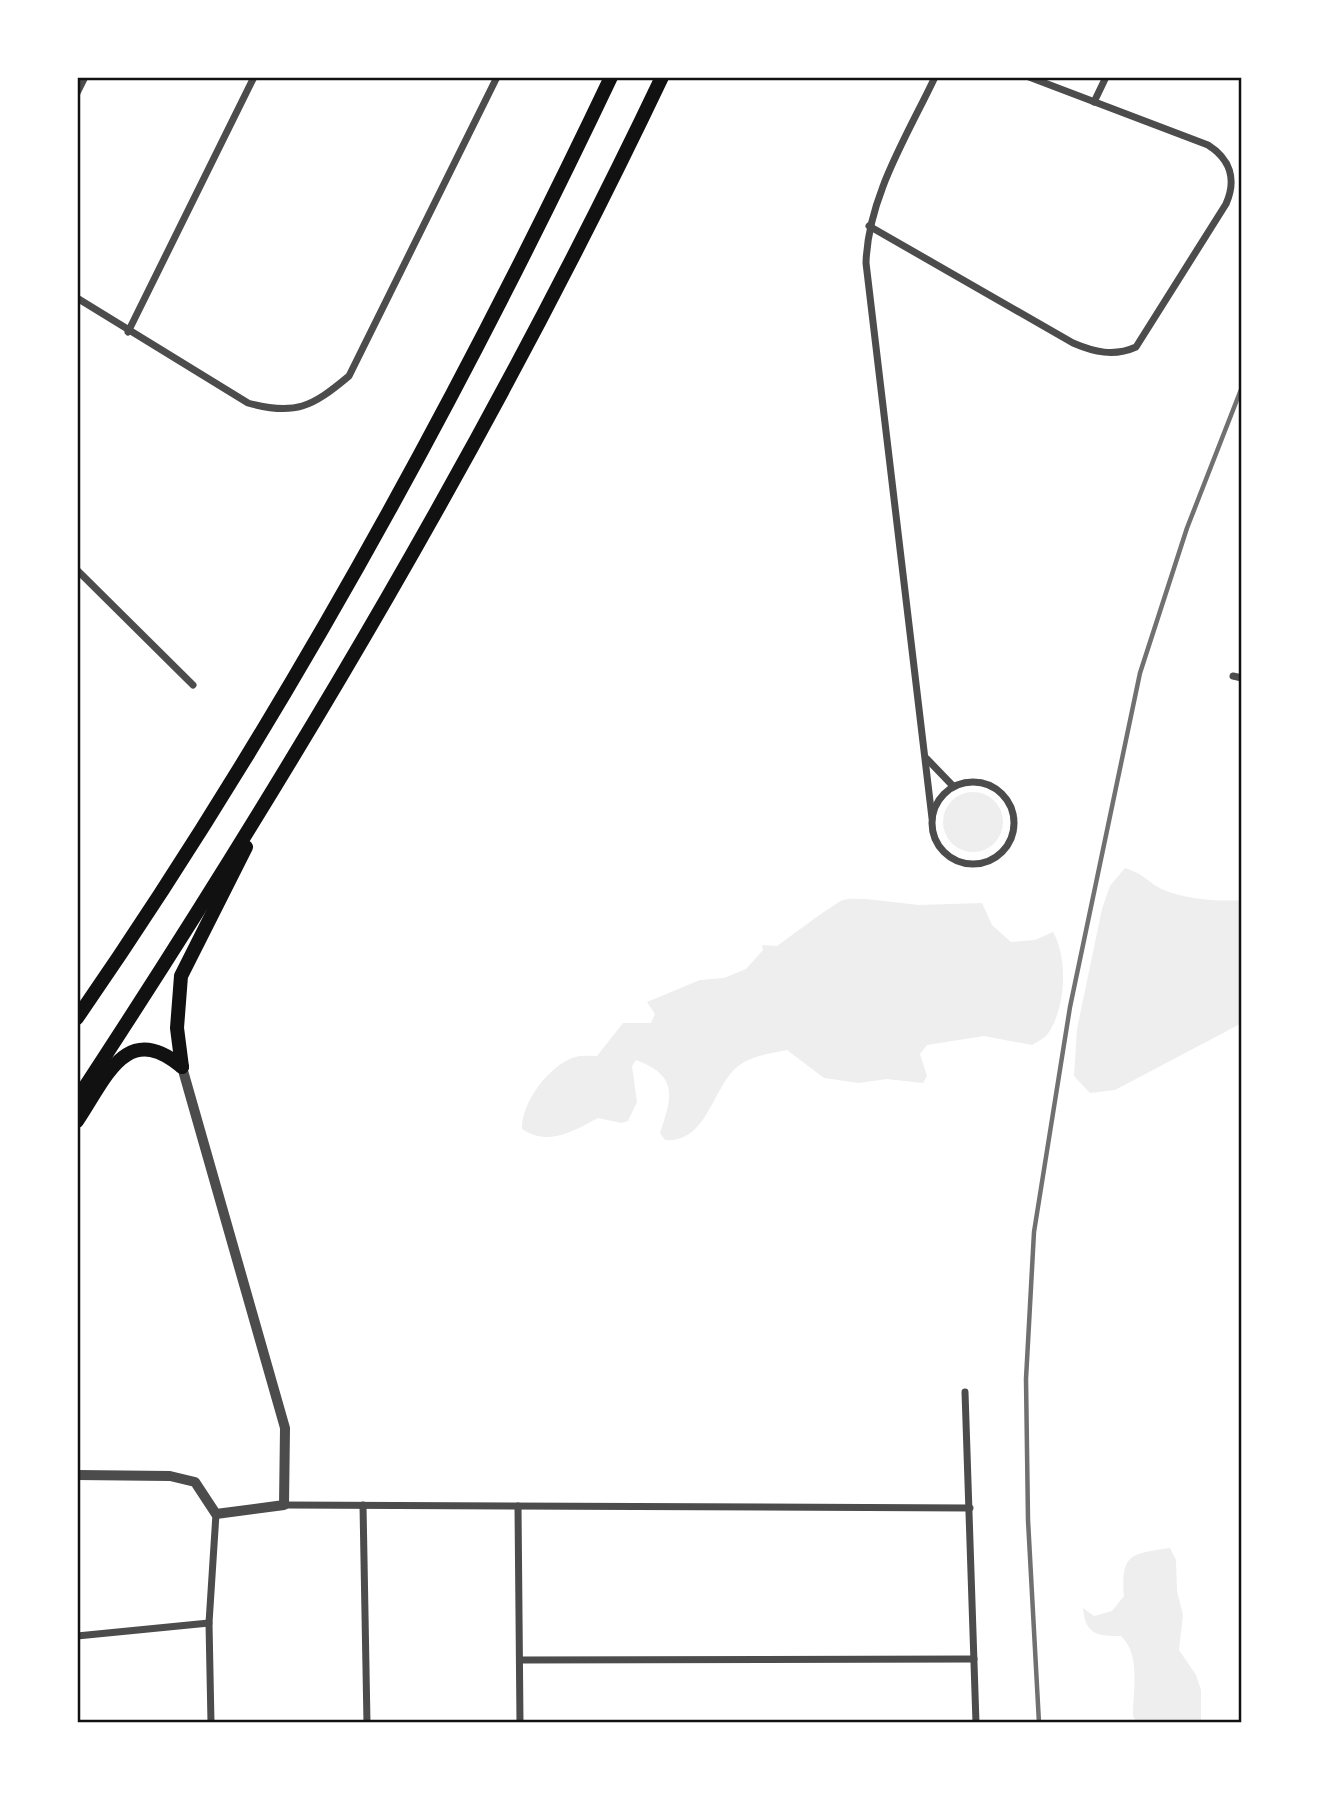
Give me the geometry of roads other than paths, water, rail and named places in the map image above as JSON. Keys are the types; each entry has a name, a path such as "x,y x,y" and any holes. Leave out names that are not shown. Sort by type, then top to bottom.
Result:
{"highway":[{"path":"77,1018 205,822 373,537 508,289 611,77"},
{"path":"77,1098 265,803 406,570 458,477 614,177 662,77"},
{"path":"182,1067 177,1028 181,976 241,859 265,803"},
{"path":"77,1121 117,1063 133,1049 148,1047 163,1052 182,1067"}],"street":[{"path":"77,93 85,77"},
{"path":"128,332 254,77"},
{"path":"77,299 247,403 278,412 307,406 332,391 349,376 497,77"},
{"path":"932,818 935,806 953,786 981,782 1005,796 1015,821 1007,848 983,863 957,861 937,844 932,818 866,263 869,226 881,191 935,77"},
{"path":"869,226 1073,343 1093,351 1113,353 1136,347 1226,204 1231,192 1232,178 1223,155 1208,145 1029,77"},
{"path":"1056,88 1061,77"},
{"path":"1094,102 1106,77"},
{"path":"77,570 193,685"},
{"path":"927,759 953,786"},
{"path":"182,1067 285,1429 284,1504"},
{"path":"965,1392 976,1723"},
{"path":"77,1475 170,1476 195,1482 216,1514 209,1623 211,1723"},
{"path":"216,1514 284,1504 970,1508"},
{"path":"363,1505 367,1723"},
{"path":"518,1506 522,1660 520,1723"},
{"path":"77,1636 209,1623"},
{"path":"522,1660 974,1659"}],"railway":[{"path":"1039,1723 1028,1520 1026,1379 1034,1232 1070,1007 1140,673 1187,528 1242,387"}]}
